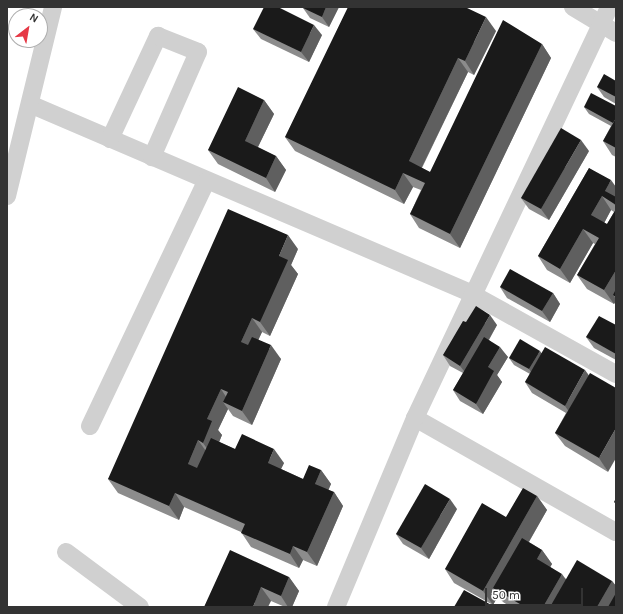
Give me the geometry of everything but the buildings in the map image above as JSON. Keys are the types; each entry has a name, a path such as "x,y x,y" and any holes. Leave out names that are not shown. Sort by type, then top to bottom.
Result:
{"street":[{"path":"573,7 605,14 616,33"},
{"path":"7,196 32,105 50,10"},
{"path":"336,607 416,418 472,294 605,14"},
{"path":"110,139 158,36 198,52 152,157"},
{"path":"32,105 206,182 472,294 616,374"},
{"path":"90,426 206,182"},
{"path":"416,418 616,532"},
{"path":"66,552 140,607"}]}
